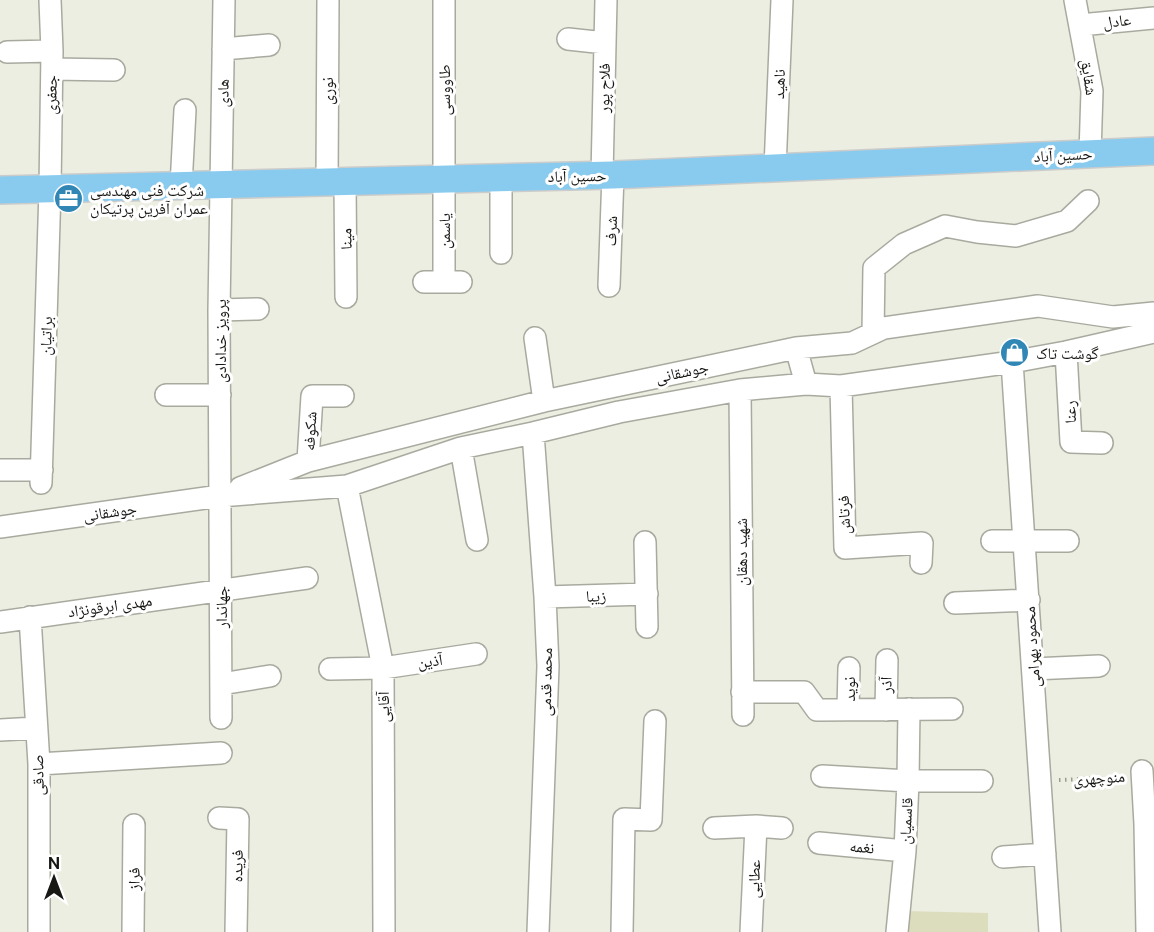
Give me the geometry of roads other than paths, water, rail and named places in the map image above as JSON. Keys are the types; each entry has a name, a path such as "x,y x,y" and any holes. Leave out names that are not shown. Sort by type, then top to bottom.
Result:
{"main road":[{"name":"حسین آباد","path":"0,190 607,175 1154,151"}],"street":[{"name":"جعفری","path":"50,0 52,60 50,189"},
{"name":"هادی","path":"221,185 224,0"},
{"name":"نوری","path":"328,0 336,182"},
{"name":"طاووسی","path":"444,0 444,179"},
{"name":"فلاح پور","path":"606,0 607,175"},
{"name":"ناهید","path":"775,168 782,0"},
{"name":"شقایق","path":"1075,0 1092,91 1090,154"},
{"name":"عادل","path":"1080,25 1154,18"},
{"path":"568,39 605,43"},
{"path":"223,49 269,45"},
{"path":"8,52 114,70"},
{"path":"181,186 185,110"},
{"name":"شرف","path":"607,175 609,286"},
{"path":"501,178 501,253"},
{"name":"یاسمن","path":"443,282 444,179"},
{"name":"مینا","path":"336,182 346,297"},
{"name":"پرویز خدادادی","path":"220,496 221,185"},
{"name":"براتیان","path":"1,470 42,477 50,189"},
{"path":"873,333 874,268 904,244 945,226 1016,236 1067,220 1088,201"},
{"name":"جوشقانی","path":"220,496 308,461 543,401 796,348 852,343 884,328 1038,306 1113,317 1154,313"},
{"path":"219,310 258,309"},
{"name":"جوشقانی","path":"0,527 220,496 346,486 461,448 619,412 740,390 806,384 841,386 1012,362 1154,332"},
{"path":"535,338 543,401"},
{"path":"796,348 806,384"},
{"name":"رعنا","path":"1066,352 1071,442 1102,443"},
{"name":"محمود بهرامی","path":"1012,362 1050,932"},
{"name":"فرتاش","path":"841,386 845,548 922,543 921,563"},
{"path":"614,387 619,412"},
{"name":"شهید دهقان","path":"740,390 743,715"},
{"path":"166,395 220,395"},
{"name":"شکوفه","path":"308,461 312,396 343,396"},
{"name":"محمد قدمی","path":"533,433 548,666 538,932"},
{"path":"461,448 477,540"},
{"name":"آقایی","path":"346,486 383,668 384,932"},
{"name":"جهاندار","path":"220,496 221,718"},
{"path":"992,542 1068,541"},
{"path":"645,542 647,627"},
{"name":"مهدی ابرقونژاد","path":"0,622 307,578"},
{"name":"زیبا","path":"545,597 647,594"},
{"path":"955,603 1029,600"},
{"name":"صادقی","path":"30,618 39,764 39,932"},
{"name":"آذین","path":"330,669 383,668 476,654"},
{"name":"آذر","path":"886,710 887,660"},
{"path":"1033,669 1098,666"},
{"name":"نوید","path":"848,710 849,668"},
{"path":"221,684 270,676"},
{"path":"742,692 804,692 817,710 952,709"},
{"name":"قاسمیان","path":"897,932 905,851 909,709"},
{"path":"622,932 624,819 651,820 655,721"},
{"path":"0,730 36,728"},
{"path":"39,764 221,753"},
{"path":"1142,771 1150,824 1147,932"},
{"path":"822,776 908,781 982,781"},
{"name":"فریده","path":"219,818 238,819 236,932"},
{"name":"فراز","path":"133,932 134,825"},
{"path":"714,828 756,826 782,828"},
{"name":"عطایی","path":"751,932 756,826"},
{"name":"نغمه","path":"819,843 905,851"},
{"path":"1004,857 1045,854"}],"place":[{"name":"شرکت فنی مهندسی عمران آفرین پرتیکان","path":"69,199"},
{"name":"گوشت تاک","path":"1015,353"}]}
